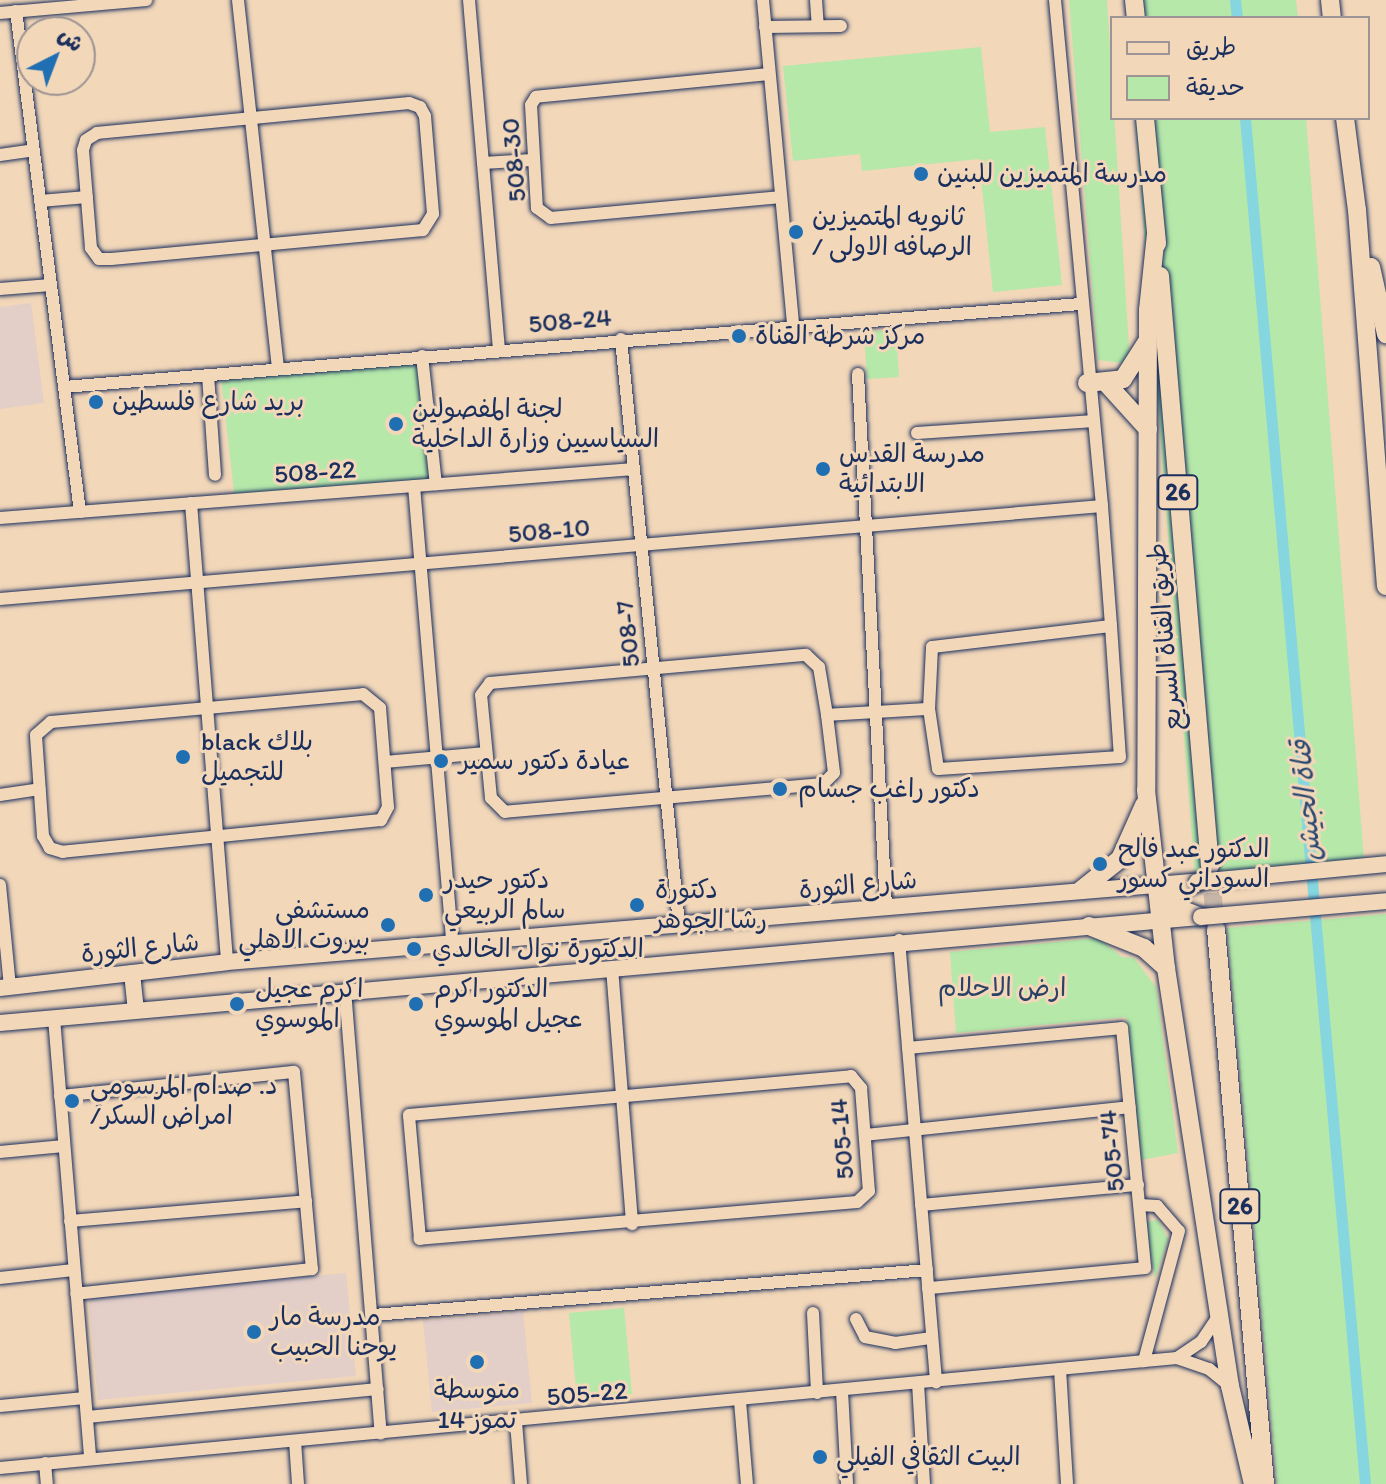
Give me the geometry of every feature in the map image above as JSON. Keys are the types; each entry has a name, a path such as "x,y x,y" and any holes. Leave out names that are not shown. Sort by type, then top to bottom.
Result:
{"highway":[{"name":"طريق القناة السريع","path":"1145,120 1210,866"},
{"path":"1345,120 1357,210 1386,586"},
{"path":"1357,210 1386,334"},
{"path":"1156,234 1149,337 1146,790 1164,902 1166,968 1230,1386 1253,1484"},
{"path":"1087,383 1107,384 1129,375 1149,337"},
{"path":"1107,384 1148,429"},
{"path":"1081,890 1111,868 1134,838 1146,790"},
{"path":"1164,902 1197,882"},
{"path":"1164,902 1208,923"},
{"name":"26","path":"1208,923 1265,1484"},
{"path":"1089,926 1131,941 1166,968"}],"main road":[{"path":"1197,882 1386,864"},
{"name":"شارع الثورة","path":"5,987 227,962 1081,890 1164,902"},
{"path":"1208,923 1386,901"},
{"path":"0,1023 899,940 1089,926 1164,902"},
{"path":"132,973 136,1010"}],"street":[{"path":"0,13 146,0"},
{"path":"238,0 278,369"},
{"path":"469,0 499,349"},
{"path":"763,0 793,324"},
{"path":"816,0 818,26"},
{"path":"1055,0 1087,383 1102,506 1111,626 1120,757 938,769 929,709 928,657 940,643 1111,626"},
{"path":"16,11 80,512"},
{"path":"765,27 841,26"},
{"name":"508-30","path":"769,74 546,93 531,105 532,160 537,208 551,218 781,197"},
{"path":"409,103 420,107 425,116 431,224 423,230 99,259 91,248 83,150 86,140 97,133 251,119 409,103"},
{"path":"0,155 34,150"},
{"path":"483,163 532,160"},
{"path":"40,201 87,197"},
{"path":"0,289 51,285"},
{"name":"508-24","path":"64,387 793,324 1080,304"},
{"name":"508-7","path":"621,339 679,924"},
{"path":"422,356 436,484"},
{"path":"858,374 886,906"},
{"path":"208,375 215,475"},
{"path":"917,433 1091,421"},
{"name":"508-22","path":"0,518 634,469"},
{"path":"414,486 452,943"},
{"path":"191,503 227,962"},
{"name":"508-10","path":"0,599 1102,506"},
{"path":"806,655 819,667 834,773 823,784 505,812 491,798 481,695 490,683 654,668 806,655"},
{"path":"363,694 380,708 388,807 381,820 370,825 217,835 63,852 50,848 43,836 36,735 41,726 207,707 363,694"},
{"path":"827,715 929,709"},
{"path":"385,762 437,760 486,753"},
{"path":"0,795 40,789"},
{"path":"0,885 5,987"},
{"path":"899,940 936,1382"},
{"path":"612,968 632,1224 420,1239 409,1115 622,1098"},
{"path":"345,990 381,1434"},
{"path":"54,1018 90,1458"},
{"name":"505-74","path":"908,1048 1122,1028 1140,1205 1145,1268 928,1288"},
{"path":"60,1096 294,1072 312,1269 76,1294"},
{"name":"505-14","path":"622,1098 851,1076 861,1088 865,1135 869,1191 857,1202 632,1224"},
{"path":"865,1135 1130,1107"},
{"path":"0,1152 64,1146"},
{"path":"921,1205 1138,1185"},
{"path":"70,1221 306,1201"},
{"path":"1140,1205 1157,1206 1169,1215 1179,1244 1144,1361"},
{"path":"0,1278 74,1270"},
{"path":"373,1315 927,1270"},
{"path":"1177,1358 1201,1342 1221,1312"},
{"path":"813,1313 817,1393"},
{"path":"856,1319 865,1337 895,1343 932,1338"},
{"name":"505-22","path":"0,1468 1177,1358 1209,1369 1230,1386"},
{"path":"1060,1369 1067,1484"},
{"path":"918,1383 924,1484"},
{"path":"87,1417 378,1389"},
{"path":"842,1391 847,1484"},
{"path":"0,1406 85,1398"},
{"path":"740,1401 747,1484"},
{"path":"516,1422 521,1484"},
{"path":"295,1441 298,1484"},
{"path":"45,1463 47,1484"}],"shaded area":[{"path":"31,303 44,403 0,409 0,307"},
{"name":"مدرسة مار يوحنا الحبيب","path":"346,1273 356,1376 98,1400 89,1302 92,1298"},
{"name":"متوسطة 14 تموز","path":"523,1312 532,1403 432,1412 423,1321"}],"green space":[{"path":"1069,0 1107,0 1110,120 1115,120 1130,364 1098,360"},
{"path":"1126,0 1296,0 1298,16 1128,16"},
{"path":"981,47 990,132 1045,127 1062,285 993,292 979,159 862,171 860,154 793,161 783,66"},
{"path":"1135,120 1306,120 1364,860 1195,875"},
{"path":"896,330 899,377 867,379 864,332"},
{"path":"422,356 436,484 235,500 221,378"},
{"path":"1386,914 1386,1484 1277,1484 1227,928"},
{"name":"ارض الاحلام","path":"1098,938 1122,957 1134,958 1156,987 1178,1153 1141,1160 1126,1017 956,1033 950,952"},
{"path":"1158,1220 1168,1239 1155,1279 1145,1222"},
{"path":"624,1308 632,1394 577,1399 569,1313"}],"waterway":[{"name":"قناة الجيش","path":"1235,0 1237,16"},
{"name":"قناة الجيش","path":"1245,120 1365,1484"}],"tunnel":[{"path":"1210,866 1216,929"}],"place":[{"name":"مدرسة المتميزين للبنين","path":"921,174"},
{"name":"ثانويه المتميزين / الرصافه الاولى","path":"796,232"},
{"name":"مركز شرطة القناة","path":"739,336"},
{"name":"بريد شارع فلسطين","path":"96,402"},
{"name":"لجنة المفصولين السياسيين وزارة الداخلية","path":"396,424"},
{"name":"مدرسة القدس الابتدائية","path":"823,469"},
{"name":"black بلاك للتجميل","path":"183,757"},
{"name":"عيادة دكتور سمير","path":"441,761"},
{"name":"دكتور راغب جسام","path":"780,789"},
{"name":"الدكتور عبد فالح السوداني كسور","path":"1100,864"},
{"name":"دكتور حيدر سالم الربيعي","path":"426,895"},
{"name":"دكتورة رشا الجوهر","path":"637,905"},
{"name":"مستشفى بيروت الاهلي","path":"388,925"},
{"name":"الدكتورة نوال الخالدي","path":"414,949"},
{"name":"اكرم عجيل الموسوي","path":"237,1004"},
{"name":"الدكتور اكرم عجيل الموسوي","path":"416,1004"},
{"name":"د. صدام المرسومي /امراض السكر","path":"72,1101"},
{"name":"مدرسة مار يوحنا الحبيب","path":"254,1332"},
{"name":"متوسطة 14 تموز","path":"477,1362"},
{"name":"البيت الثقافي الفيلي","path":"820,1457"}]}
